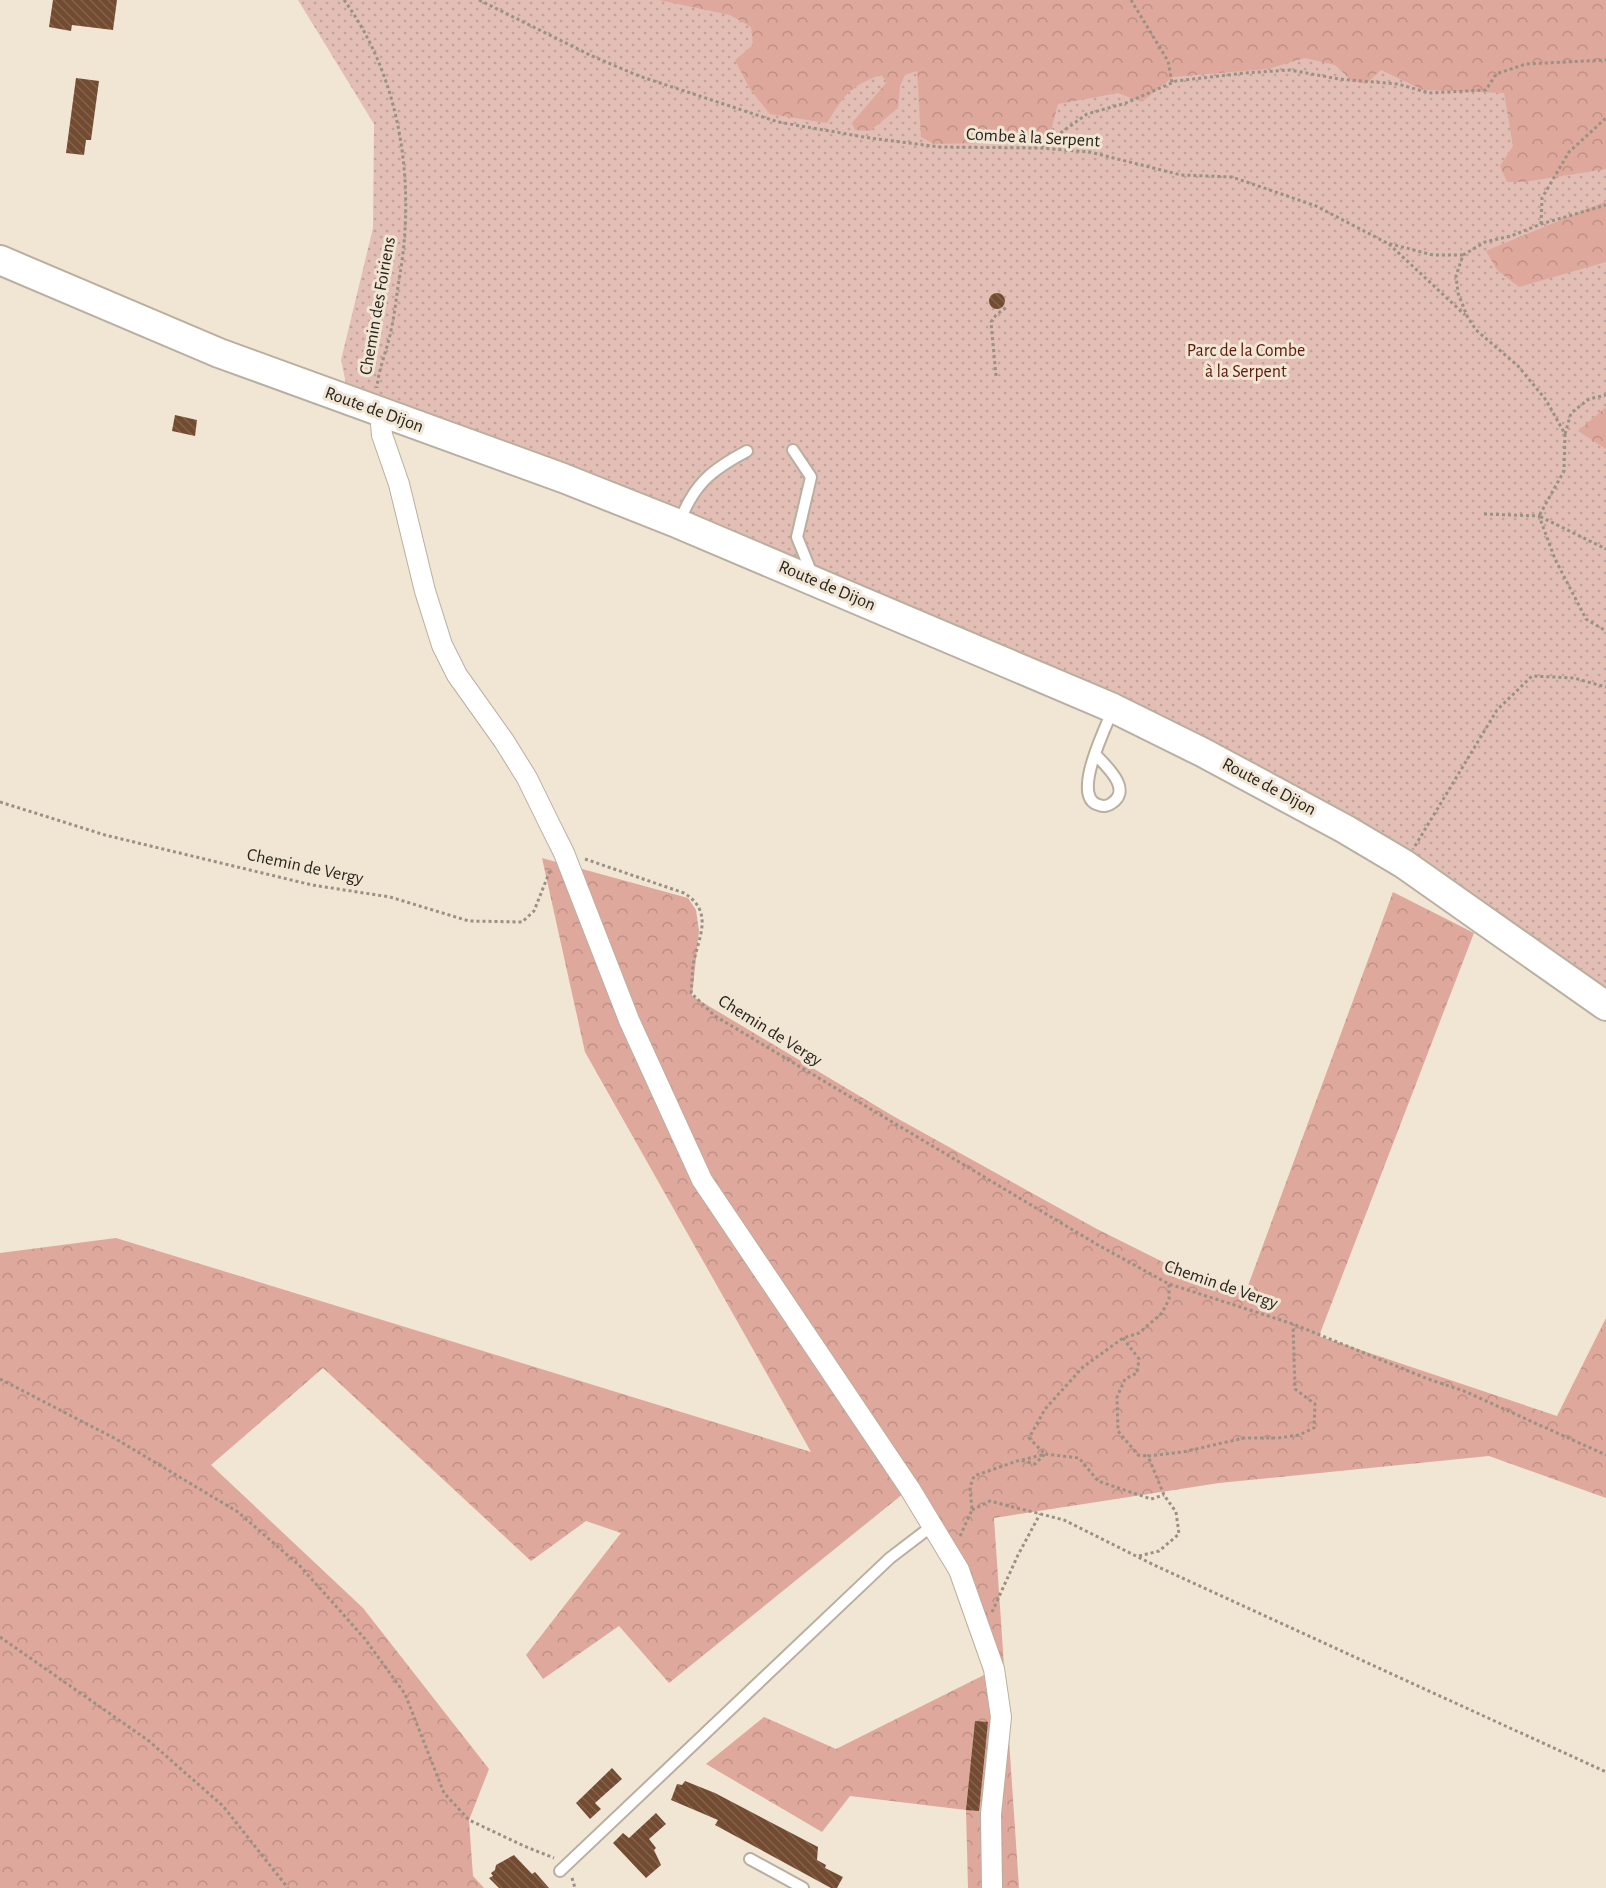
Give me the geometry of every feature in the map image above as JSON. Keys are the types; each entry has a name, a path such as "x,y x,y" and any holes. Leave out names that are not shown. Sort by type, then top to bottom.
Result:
{"main road":[{"name":"Route de Dijon","path":"0,260 219,353 563,478 679,524 1113,708 1292,798 1404,864 1606,1006"}],"street":[{"path":"380,413 382,435 399,484 425,591 442,645 457,675 504,741 526,778 564,853 629,1020 702,1180 910,1489 959,1570 994,1670 1001,1717 991,1814 992,1888"}],"lane":[{"path":"793,450 811,477 797,537 814,580"},
{"path":"679,524 690,499 708,475 719,466 747,452"},
{"path":"1095,754 1114,774 1119,785 1118,798 1105,807 1094,804 1087,794 1087,781 1095,754 1113,708"},
{"path":"564,1867 890,1558 932,1526"},
{"path":"750,1859 803,1888"}],"path":[{"name":"Chemin des Foiriens","path":"345,0 363,29 380,65 392,103 402,152 407,203 402,267 390,337 377,385 380,413"},
{"name":"Combe à la Serpent","path":"479,0 592,56 639,76 778,122 940,147 1039,148 1090,152 1181,175 1232,177 1316,206 1387,243 1432,255 1463,255"},
{"path":"1131,0 1168,62 1172,83"},
{"path":"1039,148 1088,114 1126,102 1172,83 1245,73 1290,70 1339,79 1398,84 1429,93 1486,90 1496,74 1526,64 1606,60"},
{"path":"1542,224 1542,198 1569,152 1606,118"},
{"path":"1564,434 1546,400 1518,366 1476,330 1467,316 1458,293 1456,276 1463,255 1485,242 1511,236 1606,205"},
{"path":"1387,243 1467,316"},
{"path":"996,376 991,322 1008,306"},
{"path":"1606,395 1588,399 1570,413 1564,434 1564,471 1539,516 1555,559 1586,620 1606,631"},
{"path":"1485,514 1539,516 1606,549"},
{"path":"1404,864 1497,710 1532,676 1574,678 1606,687"},
{"name":"Chemin de Vergy","path":"0,802 105,835 312,885 390,897 469,921 522,922 534,911 554,860 564,853 684,893 693,899 700,911 702,923 691,993 715,1016 1098,1245 1169,1284 1293,1324 1428,1379 1464,1390 1606,1455"},
{"path":"1045,1454 1029,1438 1045,1409 1083,1367 1123,1338 1139,1333 1162,1312 1169,1299 1169,1284"},
{"path":"1123,1338 1139,1359 1137,1373 1125,1379 1117,1397 1118,1431 1138,1455 1148,1456 1183,1452 1244,1438 1278,1438 1299,1435 1314,1428 1314,1404 1295,1389 1293,1324"},
{"path":"0,1378 116,1439 238,1512 301,1567 365,1639 405,1694 444,1793 470,1820 564,1867"},
{"path":"1020,1460 1035,1464 1045,1454"},
{"path":"950,1556 972,1510 970,1486 974,1476 1020,1460 1045,1454 1079,1458 1098,1481 1151,1499 1164,1495"},
{"path":"1137,1557 1159,1551 1179,1534 1176,1512 1164,1495 1148,1456"},
{"path":"972,1510 990,1501 1064,1520 1137,1557 1606,1772"},
{"path":"993,1623 992,1612 1040,1514"},
{"path":"0,1637 149,1741 215,1798 288,1888"}],"green space":[{"name":"Parc de la Combe à la Serpent","path":"298,0 1606,0 1606,993 1361,830 348,393 341,360 373,228 374,124"},
{"path":"659,0 1606,0 1606,169 1524,182 1507,182 1500,166 1513,146 1504,93 1423,90 1381,70 1366,84 1351,80 1335,65 1305,58 1267,69 1173,77 1142,102 1118,93 1058,104 1051,131 1036,142 934,144 921,137 917,71 905,75 900,86 898,108 870,131 855,130 852,123 887,82 881,75 861,83 848,93 827,123 770,114 750,89 735,60 753,45 751,27 730,15"},
{"path":"1606,201 1606,262 1519,287 1497,270 1486,251"},
{"path":"1606,407 1606,449 1578,431"},
{"path":"542,858 688,898 696,910 699,931 692,996 893,1116 1097,1229 1171,1266 1245,1294 1393,892 1474,933 1319,1336 1557,1416 1606,1318 1606,1498 1489,1456 1219,1483 994,1518 1019,1888 968,1888 966,1810 850,1796 822,1832 706,1764 764,1717 836,1749 994,1670 959,1570 909,1489 669,1683 619,1626 543,1679 526,1655 621,1533 586,1521 531,1561 323,1368 211,1465 363,1608 489,1769 469,1820 473,1876 484,1888 0,1888 0,1253 116,1238 811,1452 585,1052"}],"building":[{"path":"53,0 117,0 113,30 72,25 71,31 49,27"},
{"path":"76,78 99,81 91,140 86,140 84,155 66,153"},
{"path":"997,293 1003,295 1005,301 1003,307 997,309 991,307 989,301 991,295"},
{"path":"175,415 197,420 195,436 172,431"},
{"path":"975,1721 988,1722 979,1811 966,1810"},
{"path":"612,1768 622,1779 595,1803 601,1809 590,1819 576,1803"},
{"path":"685,1781 715,1793 818,1847 817,1860 826,1865 825,1868 843,1877 837,1888 831,1888 715,1825 718,1820 671,1800 677,1784 682,1785"},
{"path":"656,1813 666,1824 649,1839 656,1848 654,1850 661,1865 646,1878 613,1843 623,1833 629,1838"},
{"path":"514,1855 532,1874 535,1872 549,1888 499,1888 489,1878 493,1876 491,1873 495,1870 496,1865"}]}
